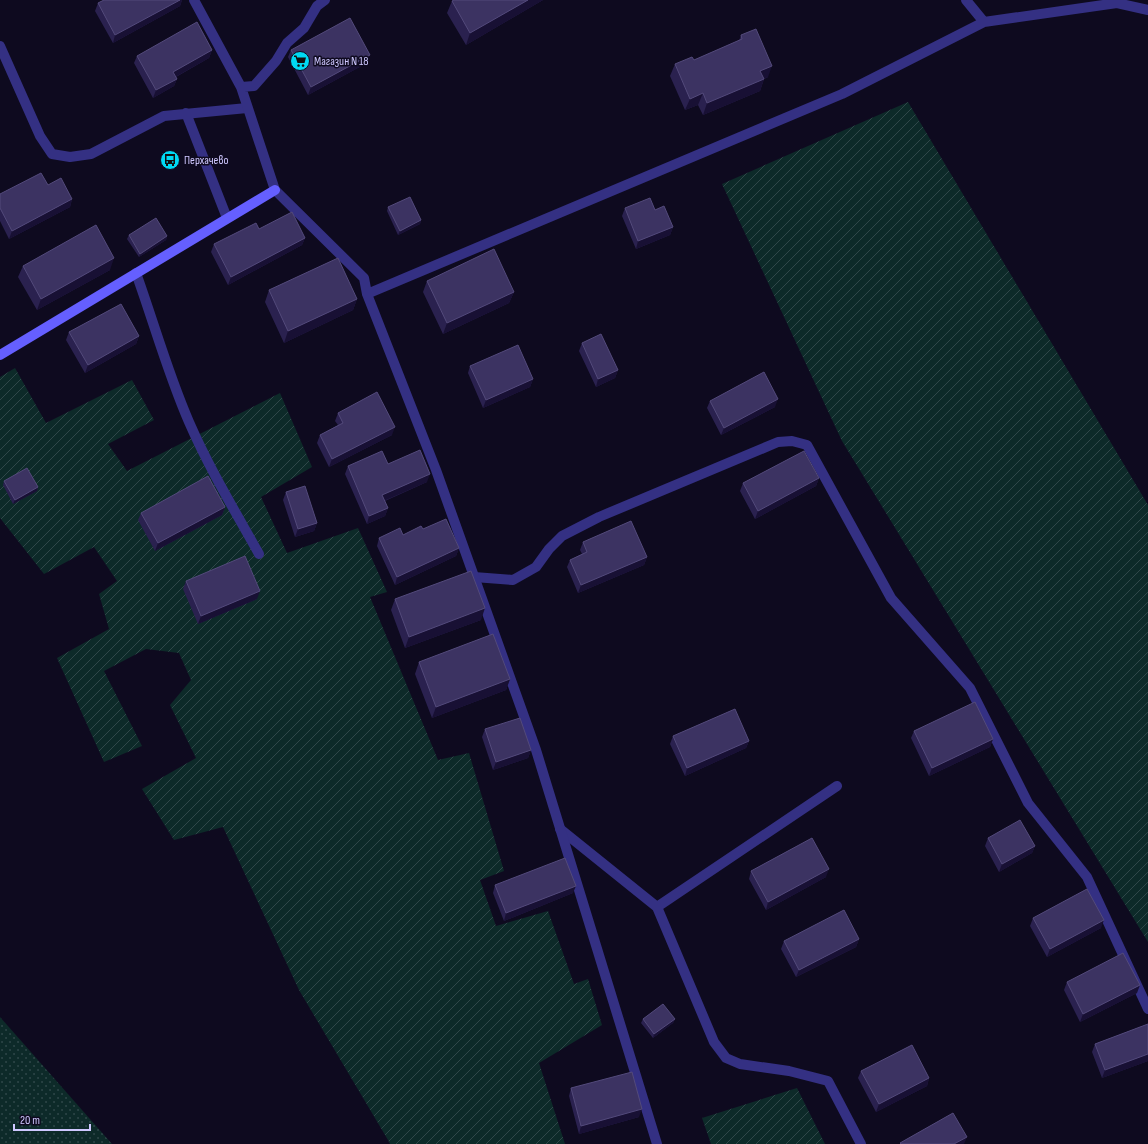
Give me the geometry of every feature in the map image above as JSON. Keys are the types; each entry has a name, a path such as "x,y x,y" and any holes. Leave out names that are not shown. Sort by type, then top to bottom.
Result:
{"street":[{"path":"194,0 240,87 274,190 364,278 367,294 436,470 536,750 657,1144"},
{"path":"240,87 254,86 276,61 287,43 304,28 317,6 324,0"},
{"path":"966,0 984,22"},
{"path":"367,294 842,94 984,22 1117,3 1148,10"},
{"path":"0,46 40,136 52,154 70,157 91,154 164,116 247,108"},
{"path":"186,113 227,218"},
{"path":"0,355 274,190"},
{"path":"136,273 162,353 189,422 212,468 259,554"},
{"path":"474,577 513,580 536,567 549,549 562,536 599,517 778,442 792,441 808,445 891,598 970,688 1028,803 1087,877 1148,1009"},
{"path":"657,907 836,786"},
{"path":"560,829 657,907 714,1042 726,1058 740,1064 789,1071 828,1081 861,1144"}],"green space":[{"path":"908,102 1148,505 1148,942 842,441 722,184"},
{"path":"15,368 46,423 132,380 154,420 108,444 127,471 280,393 312,467 261,497 287,553 358,528 387,592 370,597 438,760 469,753 504,871 480,880 496,926 548,911 574,984 588,979 602,1025 539,1063 565,1144 390,1144 299,990 223,827 174,840 142,789 196,758 170,705 191,680 179,653 146,649 104,671 142,746 104,762 57,658 109,629 99,594 117,581 94,547 44,574 0,518 0,377"},
{"path":"0,1017 112,1144 0,1144"},
{"path":"797,1088 825,1144 711,1144 702,1118"}],"building":[{"path":"104,0 180,0 115,35 98,3"},
{"path":"528,0 470,33 452,1"},
{"path":"350,18 370,55 311,87 291,50"},
{"path":"197,22 212,50 173,72 177,79 156,90 137,56"},
{"path":"756,29 772,66 760,71 764,79 707,103 703,93 690,99 675,64 692,57 694,60 742,39 741,35"},
{"path":"41,173 48,185 61,178 72,199 12,231 0,208 0,194"},
{"path":"410,197 421,220 400,231 388,207"},
{"path":"650,198 655,210 664,206 673,227 638,241 625,208"},
{"path":"292,212 305,238 231,277 214,244 256,223 259,229"},
{"path":"156,218 167,236 140,254 129,235"},
{"path":"96,225 114,258 41,299 23,266"},
{"path":"494,249 514,292 447,323 427,281"},
{"path":"338,258 357,299 288,331 269,290"},
{"path":"121,304 139,336 88,365 69,332"},
{"path":"601,334 618,370 598,379 582,343"},
{"path":"518,345 533,379 486,400 470,366"},
{"path":"764,372 778,399 724,428 710,401"},
{"path":"377,392 395,427 332,459 320,435 343,423 338,413"},
{"path":"420,450 430,474 382,495 388,508 369,516 348,466 382,451 388,464"},
{"path":"804,451 819,478 758,511 743,483"},
{"path":"27,468 38,487 15,500 4,481"},
{"path":"208,476 225,507 158,543 141,513"},
{"path":"305,486 317,523 298,529 286,492"},
{"path":"446,519 459,548 397,577 379,538 400,528 403,535 421,526 423,529"},
{"path":"631,521 647,557 581,585 570,560 587,552 583,542"},
{"path":"245,556 260,591 201,616 186,581"},
{"path":"471,571 485,608 409,637 395,599"},
{"path":"493,634 510,679 436,707 419,662"},
{"path":"975,702 993,739 932,768 914,731"},
{"path":"735,709 749,741 687,768 673,736"},
{"path":"520,718 531,750 496,762 485,729"},
{"path":"1020,820 1035,846 1002,864 988,838"},
{"path":"812,838 829,869 768,902 751,871"},
{"path":"565,858 576,886 506,913 495,885"},
{"path":"1087,889 1104,920 1050,949 1033,918"},
{"path":"844,910 859,939 799,970 784,941"},
{"path":"1123,953 1140,985 1083,1014 1067,982"},
{"path":"663,1004 675,1019 654,1034 643,1019"},
{"path":"1148,1024 1148,1054 1105,1070 1095,1044"},
{"path":"912,1045 929,1078 879,1104 861,1071"},
{"path":"632,1072 642,1109 581,1126 571,1088"},
{"path":"953,1113 967,1137 954,1144 900,1143"}],"place":[{"name":"Магазин N 18","path":"300,61"},
{"name":"Перхачево","path":"170,160"}]}
